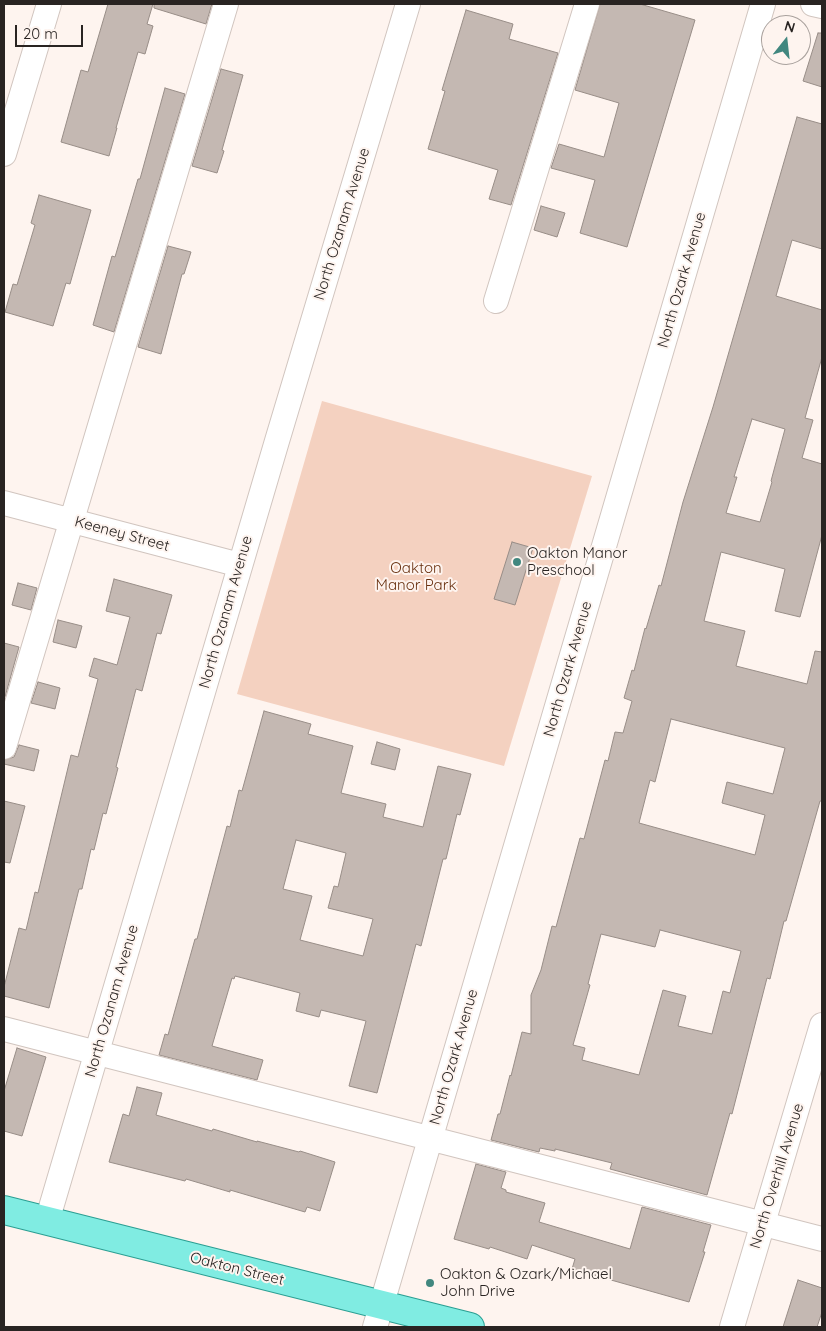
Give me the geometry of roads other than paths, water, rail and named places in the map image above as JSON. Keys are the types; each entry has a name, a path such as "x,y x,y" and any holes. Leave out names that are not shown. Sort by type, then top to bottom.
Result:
{"main road":[{"name":"Oakton Street","path":"4,1210 378,1316 470,1327"}],"street":[{"path":"4,154 49,4"},
{"path":"4,747 226,4"},
{"name":"North Ozanam Avenue","path":"47,1221 240,565 408,4"},
{"path":"496,301 587,4"},
{"name":"North Ozark Avenue","path":"378,1316 763,4"},
{"path":"814,4 822,6"},
{"name":"Keeney Street","path":"4,503 240,565"},
{"name":"North Overhill Avenue","path":"732,1327 822,1025"},
{"path":"4,1029 822,1239"}],"place":[{"name":"Oakton Manor Preschool","path":"517,562"},
{"name":"Oakton & Ozark/Michael John Drive","path":"430,1283"}],"park label":[{"name":"Oakton Manor Park","path":"416,576"}]}
